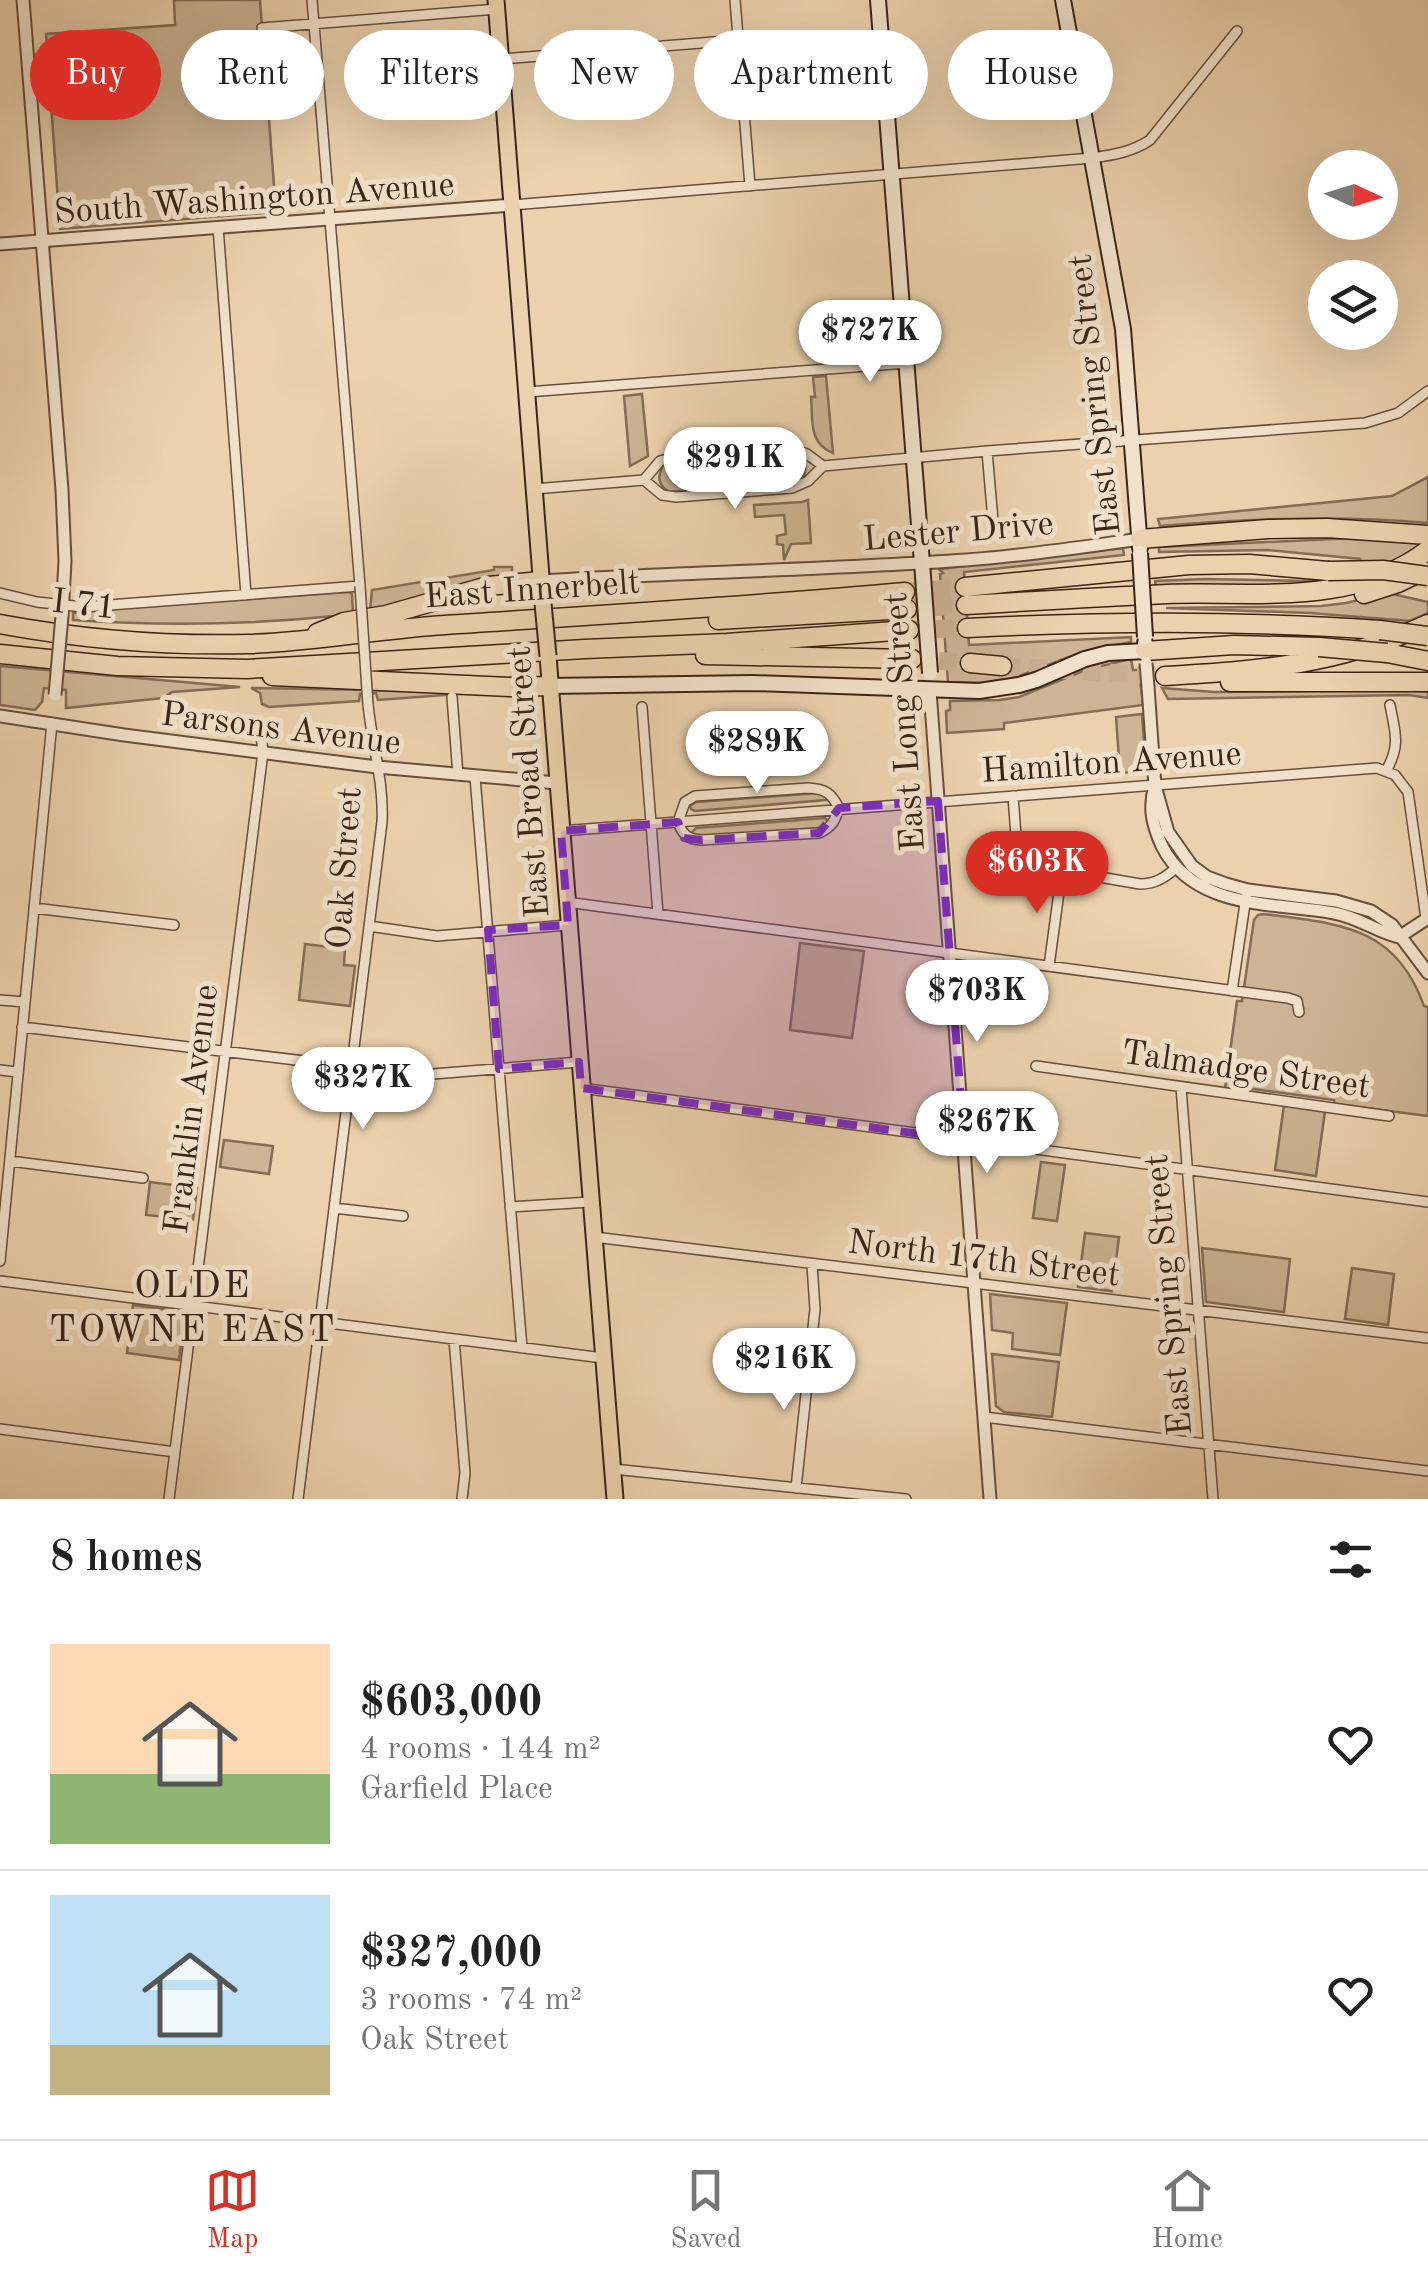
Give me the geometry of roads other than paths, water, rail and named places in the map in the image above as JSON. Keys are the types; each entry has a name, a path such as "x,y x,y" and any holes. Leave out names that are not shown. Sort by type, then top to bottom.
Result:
{"highway":[{"path":"1140,546 1268,529 1327,528 1428,540"},
{"path":"1419,580 1328,571 1248,564 1189,565 966,596 1324,591 1346,588 1374,579 1403,566 1428,540"},
{"path":"1178,594 1236,600 1321,600 1419,580"},
{"path":"298,640 344,622 386,615 488,586 542,587"},
{"name":"East Innerbelt","path":"162,642 250,644 438,626 906,601"},
{"path":"968,628 1092,622 1275,623 1387,641 1428,659"},
{"name":"I 71","path":"0,624 87,637 162,642"},
{"path":"1428,624 1387,641 1305,664 1165,676 1236,683 1428,682"},
{"name":"I 71","path":"0,654 117,666 264,668 909,630"},
{"path":"1146,650 1234,645 1319,647 1428,636"},
{"path":"585,648 655,656 762,654 912,659"},
{"path":"970,663 1002,666"},
{"path":"192,668 294,678 511,687 549,681"}],"main road":[{"name":"East Long Street","path":"878,0 880,30"},
{"name":"East Spring Street","path":"1063,0 1119,303 1133,442 1146,650"},
{"name":"East Broad Street","path":"497,5 499,30"},
{"name":"East Broad Street","path":"506,120 615,1499"},
{"name":"East Long Street","path":"888,120 930,690"},
{"path":"549,681 980,691 1018,686 1108,653 1146,650"}],"street":[{"path":"0,1261 65,561 23,0"},
{"name":"Oak Street","path":"298,1499 383,795 368,705 312,0"},
{"path":"735,0 738,30"},
{"path":"262,28 497,5"},
{"path":"512,204 1092,158 1131,150 1150,140 1237,30"},
{"path":"514,57 694,47"},
{"path":"745,120 750,186"},
{"name":"South Washington Avenue","path":"0,244 512,204"},
{"path":"218,227 246,595"},
{"path":"527,392 907,363"},
{"path":"534,488 644,480 662,495 676,497 792,488 808,481 824,466 1365,423 1398,413 1428,392"},
{"path":"644,480 660,462 674,457 794,449 824,466"},
{"path":"987,451 994,532"},
{"name":"Lester Drive","path":"542,587 922,569 970,560 1140,546"},
{"path":"0,593 62,611 360,586"},
{"name":"East Spring Street","path":"1146,650 1155,786"},
{"name":"East Long Street","path":"930,690 990,1499"},
{"path":"452,698 458,775"},
{"path":"1390,704 1397,745 1386,771 1399,778 1408,792 1427,918 1400,936"},
{"path":"642,707 658,914"},
{"name":"Parsons Avenue","path":"0,716 377,767 557,783"},
{"name":"Franklin Avenue","path":"169,1499 263,752 260,726"},
{"name":"Hamilton Avenue","path":"561,831 1372,768 1386,771"},
{"path":"475,777 522,1348"},
{"path":"1155,786 1152,822 1177,867 1202,888 1357,906 1383,918 1428,973"},
{"path":"1155,786 1175,846 1192,866 1247,896"},
{"path":"822,789 832,794 840,808 830,828 819,832 702,840 689,839 678,822 685,802 696,796 822,789"},
{"path":"1013,796 1018,863 1150,884 1177,867"},
{"path":"1049,966 1062,870"},
{"path":"1232,991 1247,896"},
{"path":"566,902 1294,999 1299,1003 1299,1012"},
{"path":"34,908 174,926"},
{"path":"369,926 438,936 568,925"},
{"path":"0,1000 25,1002"},
{"path":"22,1027 421,1075 579,1062"},
{"name":"Talmadge Street","path":"1036,1066 1389,1116"},
{"path":"0,1070 18,1072"},
{"name":"East Spring Street","path":"1180,1087 1213,1499"},
{"path":"581,1088 1428,1202"},
{"path":"10,1161 143,1178"},
{"path":"510,1208 590,1202"},
{"path":"334,1208 403,1216"},
{"name":"North 17th Street","path":"594,1237 1428,1338"},
{"path":"796,1488 814,1320 812,1264"},
{"path":"0,1281 603,1358"},
{"path":"454,1339 465,1473 462,1499"},
{"path":"984,1416 1428,1471"},
{"path":"0,1429 175,1452"},
{"path":"612,1469 906,1499"}],"tunnel":[{"path":"905,592 965,587"},
{"path":"907,609 966,605"},
{"path":"909,630 967,628"},
{"path":"912,659 970,663"},
{"path":"1002,666 1162,676"}],"district":[{"name":"OLDE TOWNE EAST","path":"193,1306"}]}
